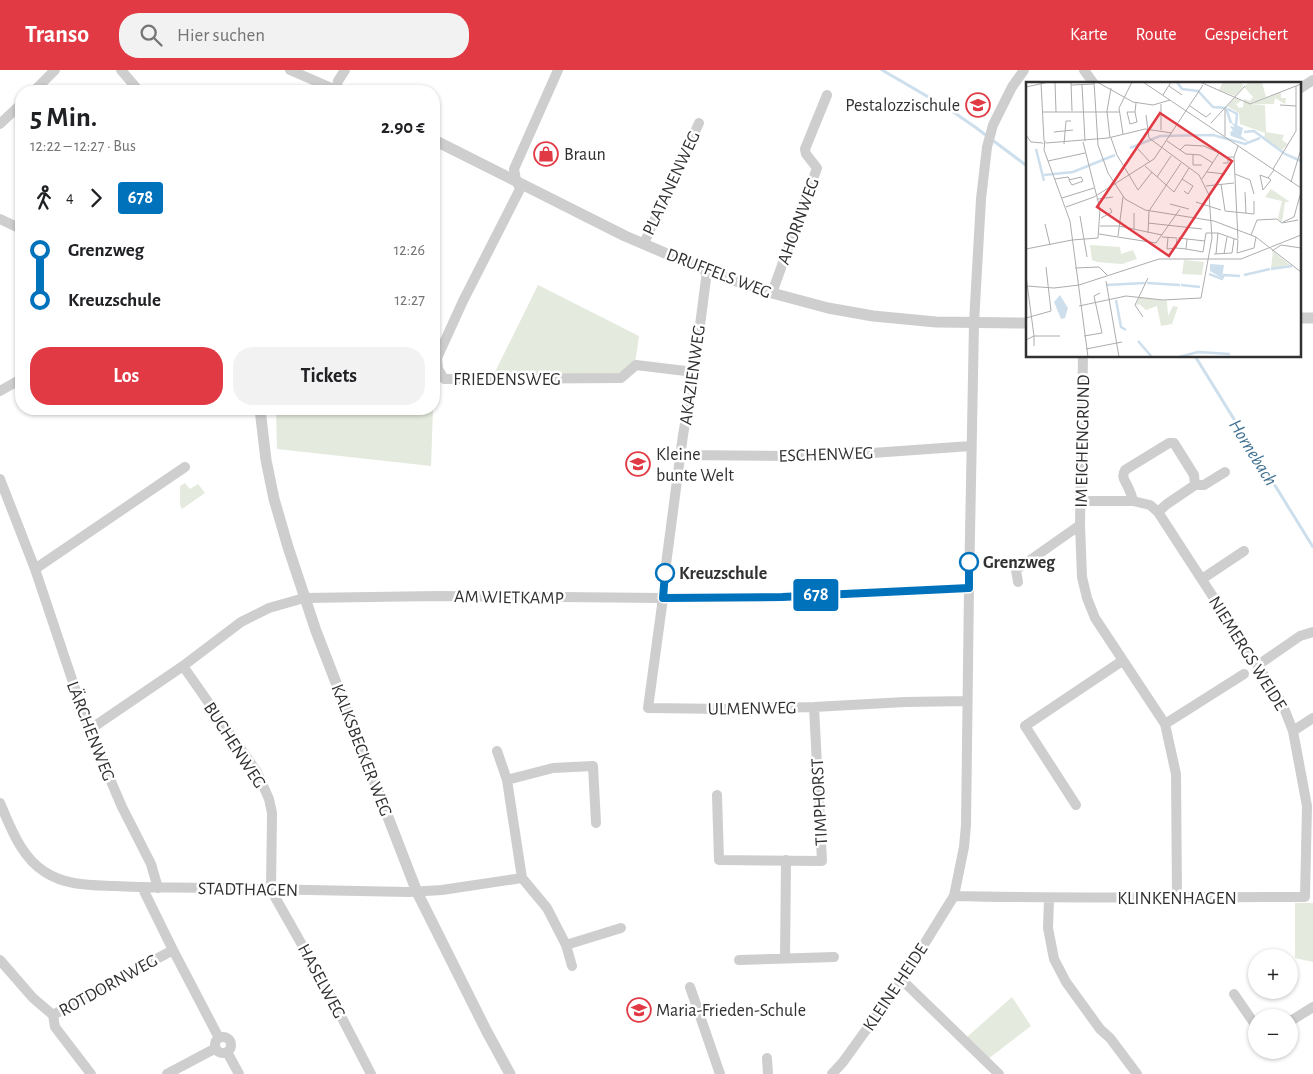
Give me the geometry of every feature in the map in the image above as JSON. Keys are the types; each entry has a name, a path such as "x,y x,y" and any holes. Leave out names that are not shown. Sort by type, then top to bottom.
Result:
{"street":[{"path":"40,85 54,70"},
{"path":"122,70 134,85"},
{"path":"290,70 323,85"},
{"path":"337,85 344,70"},
{"path":"516,180 514,169 558,70"},
{"path":"954,896 964,847 966,825 971,446 974,323 981,199 987,147 993,125 1012,87 1024,70"},
{"path":"1084,70 1093,82"},
{"path":"1300,88 1313,80"},
{"name":"AHORNWEG","path":"772,294 817,168 806,154 805,148 827,95"},
{"path":"0,124 15,110"},
{"name":"PLATANENWEG","path":"644,243 699,123"},
{"name":"DRUFFELS WEG","path":"440,143 625,236 707,271 772,294 828,308 873,316 936,322 1026,323"},
{"name":"FRIEDENSWEG","path":"440,351 463,301 520,189 516,180"},
{"path":"0,219 15,227"},
{"name":"AKAZIENWEG","path":"663,598 707,271"},
{"path":"1300,318 1313,318"},
{"name":"IM EICHENGRUND","path":"1083,358 1080,525 1082,577 1087,598 1095,618 1165,724 1176,774 1177,897"},
{"name":"FRIEDENSWEG","path":"440,372 444,379 621,378 636,365 694,372"},
{"path":"0,391 15,382"},
{"name":"KALKSBECKER WEG","path":"261,415 266,460 274,499 316,631 417,892 510,1074"},
{"path":"1133,500 1129,488 1123,479 1125,470 1169,443 1174,443 1194,475 1195,485"},
{"name":"ESCHENWEG","path":"681,455 844,455 971,446"},
{"path":"35,569 185,467"},
{"path":"1081,501 1133,500 1150,505 1158,512 1195,485 1204,485 1225,472"},
{"name":"LÄRCHENWEG","path":"0,479 35,569 88,730 122,808 151,864 158,888"},
{"name":"NIEMERGS WEIDE","path":"1158,512 1258,665 1282,704 1293,731 1310,804 1305,898"},
{"name":"IM EICHENGRUND","path":"1018,582 1016,570 1080,525"},
{"path":"1202,580 1244,551"},
{"name":"AM WIETKAMP","path":"88,730 183,666 242,622 269,608 304,598 438,596 782,597 969,588"},
{"name":"ULMENWEG","path":"663,598 648,708 729,709 967,701"},
{"path":"1258,665 1300,636 1313,632"},
{"path":"1076,805 1025,726 1122,660"},
{"name":"BUCHENWEG","path":"183,666 257,772 265,788 272,813 271,890"},
{"path":"1165,724 1244,674"},
{"name":"TIMPHORST","path":"717,795 719,860 822,861 814,706"},
{"path":"1293,731 1313,718"},
{"path":"497,751 507,780 522,878 547,908 566,945 572,966"},
{"path":"507,780 554,768 593,766 596,823"},
{"name":"STADTHAGEN","path":"0,803 16,841 30,860 45,873 79,885 142,888 417,892 522,878"},
{"path":"785,958 786,860"},
{"name":"ROTDORNWEG","path":"142,888 219,1038 224,1036 230,1041 232,1045 227,1052 239,1074"},
{"name":"HASELWEG","path":"271,890 327,989 371,1074"},
{"name":"KLINKENHAGEN","path":"954,896 1049,899 1305,898"},
{"name":"KLEINE HEIDE","path":"832,1074 843,1062 902,980 954,896"},
{"path":"1049,899 1048,928 1054,959 1066,982 1100,1029 1110,1038 1137,1074"},
{"path":"566,945 621,928"},
{"name":"ROTDORNWEG","path":"91,1074 55,1027 53,1015 173,950"},
{"path":"739,960 834,957"},
{"path":"0,960 33,998 53,1015"},
{"path":"902,980 999,1074"},
{"path":"690,987 720,1074"},
{"path":"1234,994 1248,1014"},
{"path":"1298,1016 1313,1007"},
{"path":"216,1048 216,1041 219,1038"},
{"path":"216,1048 221,1052 227,1052"},
{"path":"167,1074 216,1048"},
{"path":"767,1058 768,1074"}],"shaded area":[{"path":"538,285 639,336 635,364 621,377 492,378"},
{"path":"276,415 433,415 431,466 277,449"},
{"path":"185,483 190,489 198,484 205,493 182,509 180,505 180,486"},
{"path":"1295,903 1313,903 1313,962 1298,959 1298,949 1295,949"},
{"path":"1012,997 1031,1026 988,1059 967,1037"}],"waterway":[{"name":"Hornebach","path":"882,70 949,109 1026,165"},
{"name":"Hornebach","path":"1196,358 1313,547"}],"bus line":[{"name":"678","path":"665,573 663,598 782,597 969,588 969,562"}],"place":[{"name":"Pestalozzischule","path":"978,105"},
{"name":"Braun","path":"546,154"},
{"name":"Kleine bunte Welt","path":"638,464"},
{"name":"Grenzweg","path":"969,562"},
{"name":"Kreuzschule","path":"665,573"},
{"name":"Maria-Frieden-Schule","path":"639,1010"}]}
